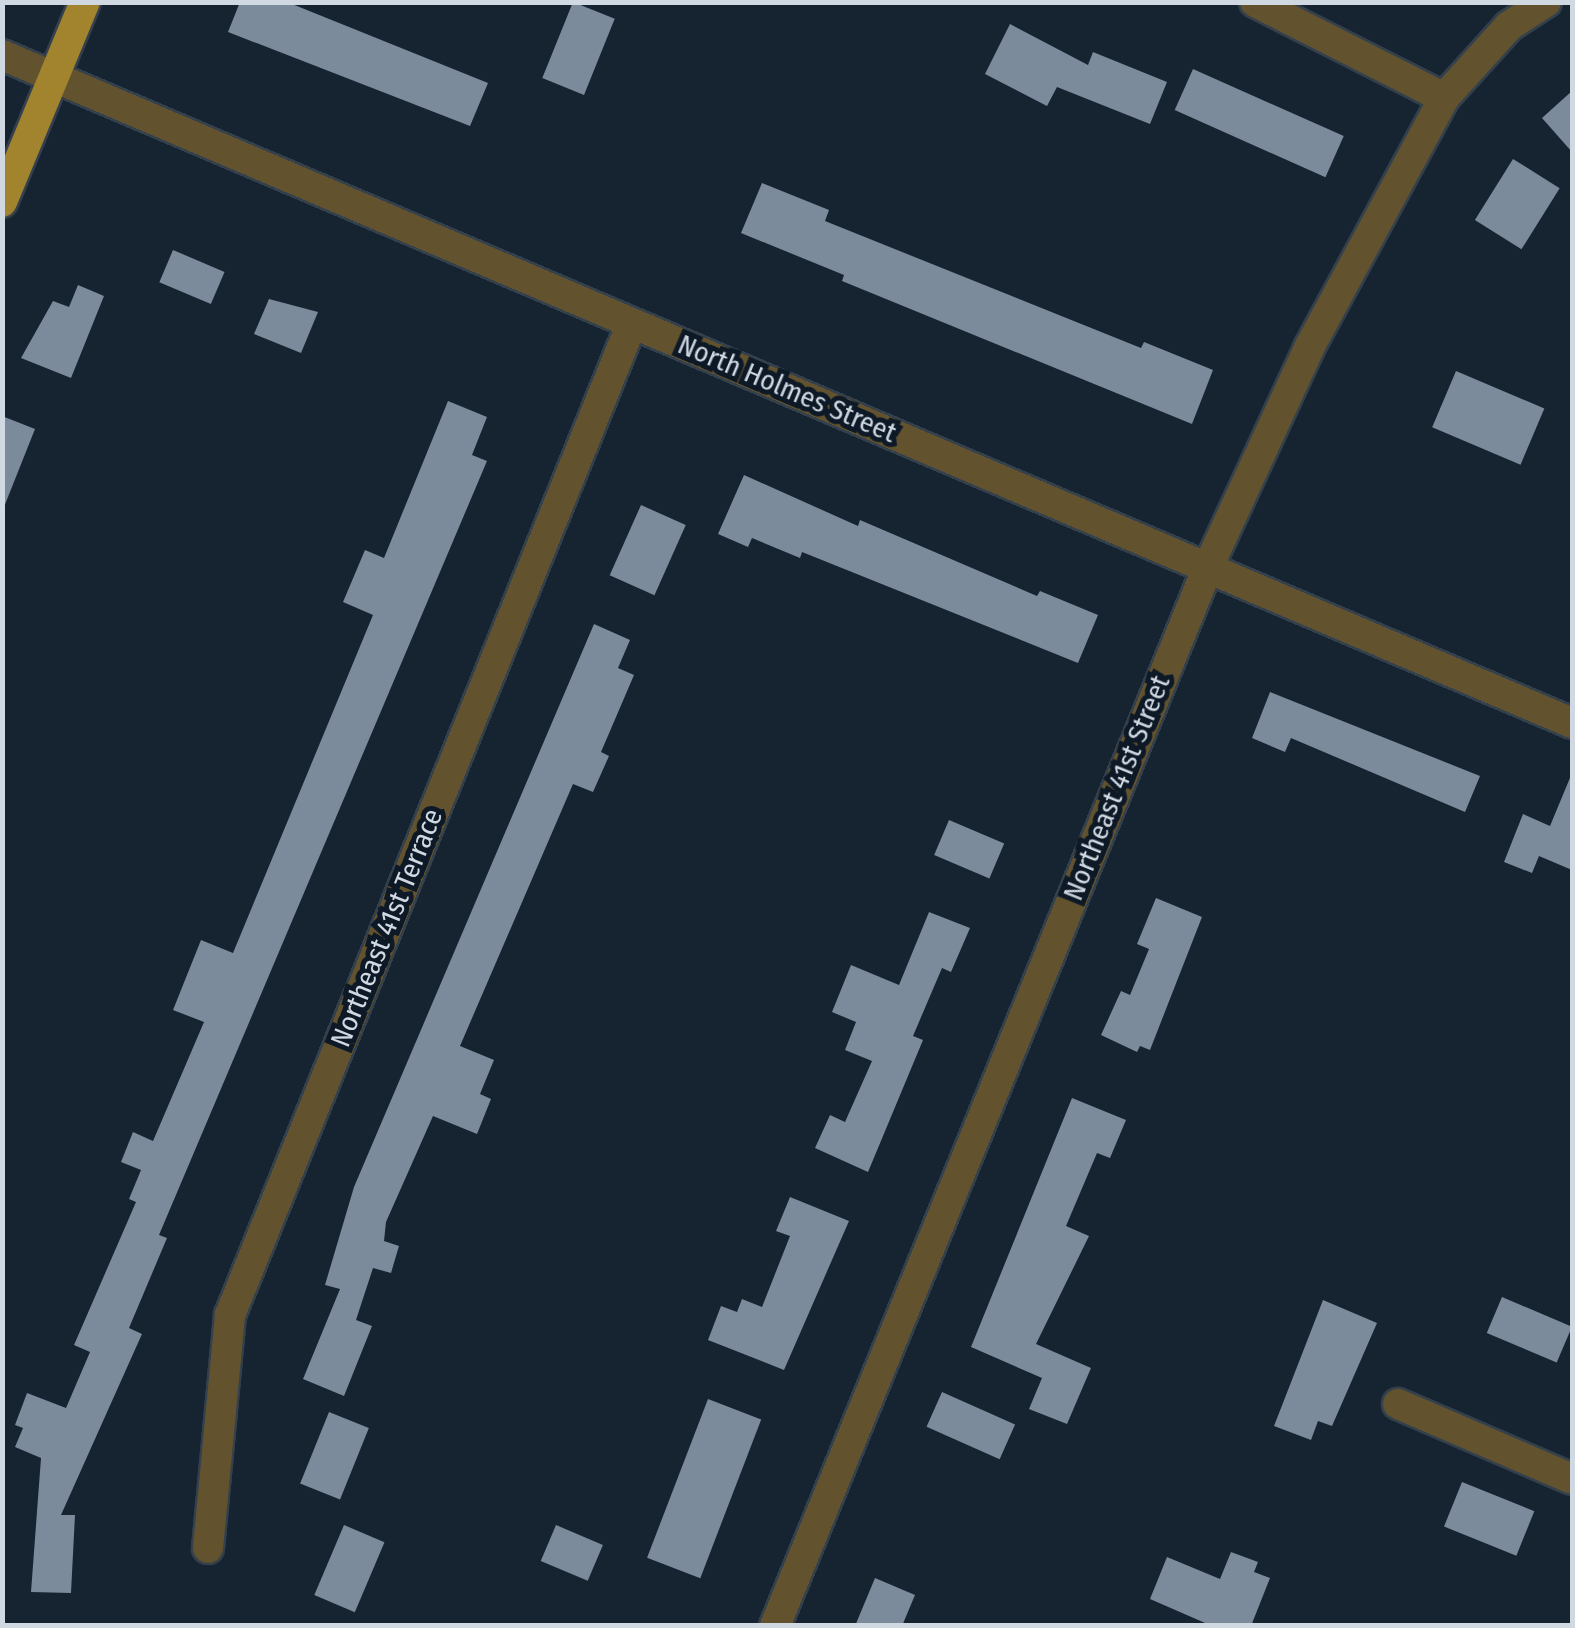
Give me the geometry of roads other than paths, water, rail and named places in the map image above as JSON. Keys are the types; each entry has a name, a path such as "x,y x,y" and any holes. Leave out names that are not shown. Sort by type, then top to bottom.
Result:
{"main road":[{"path":"2,202 85,2"}],"street":[{"path":"1255,2 1444,98"},
{"name":"Northeast 41st Street","path":"775,1626 1208,567 1309,348 1444,98 1509,26 1546,2"},
{"name":"North Holmes Street","path":"2,55 1572,723"},
{"name":"Northeast 41st Terrace","path":"208,1548 230,1316 632,323"},
{"path":"1398,1404 1572,1479"}]}
